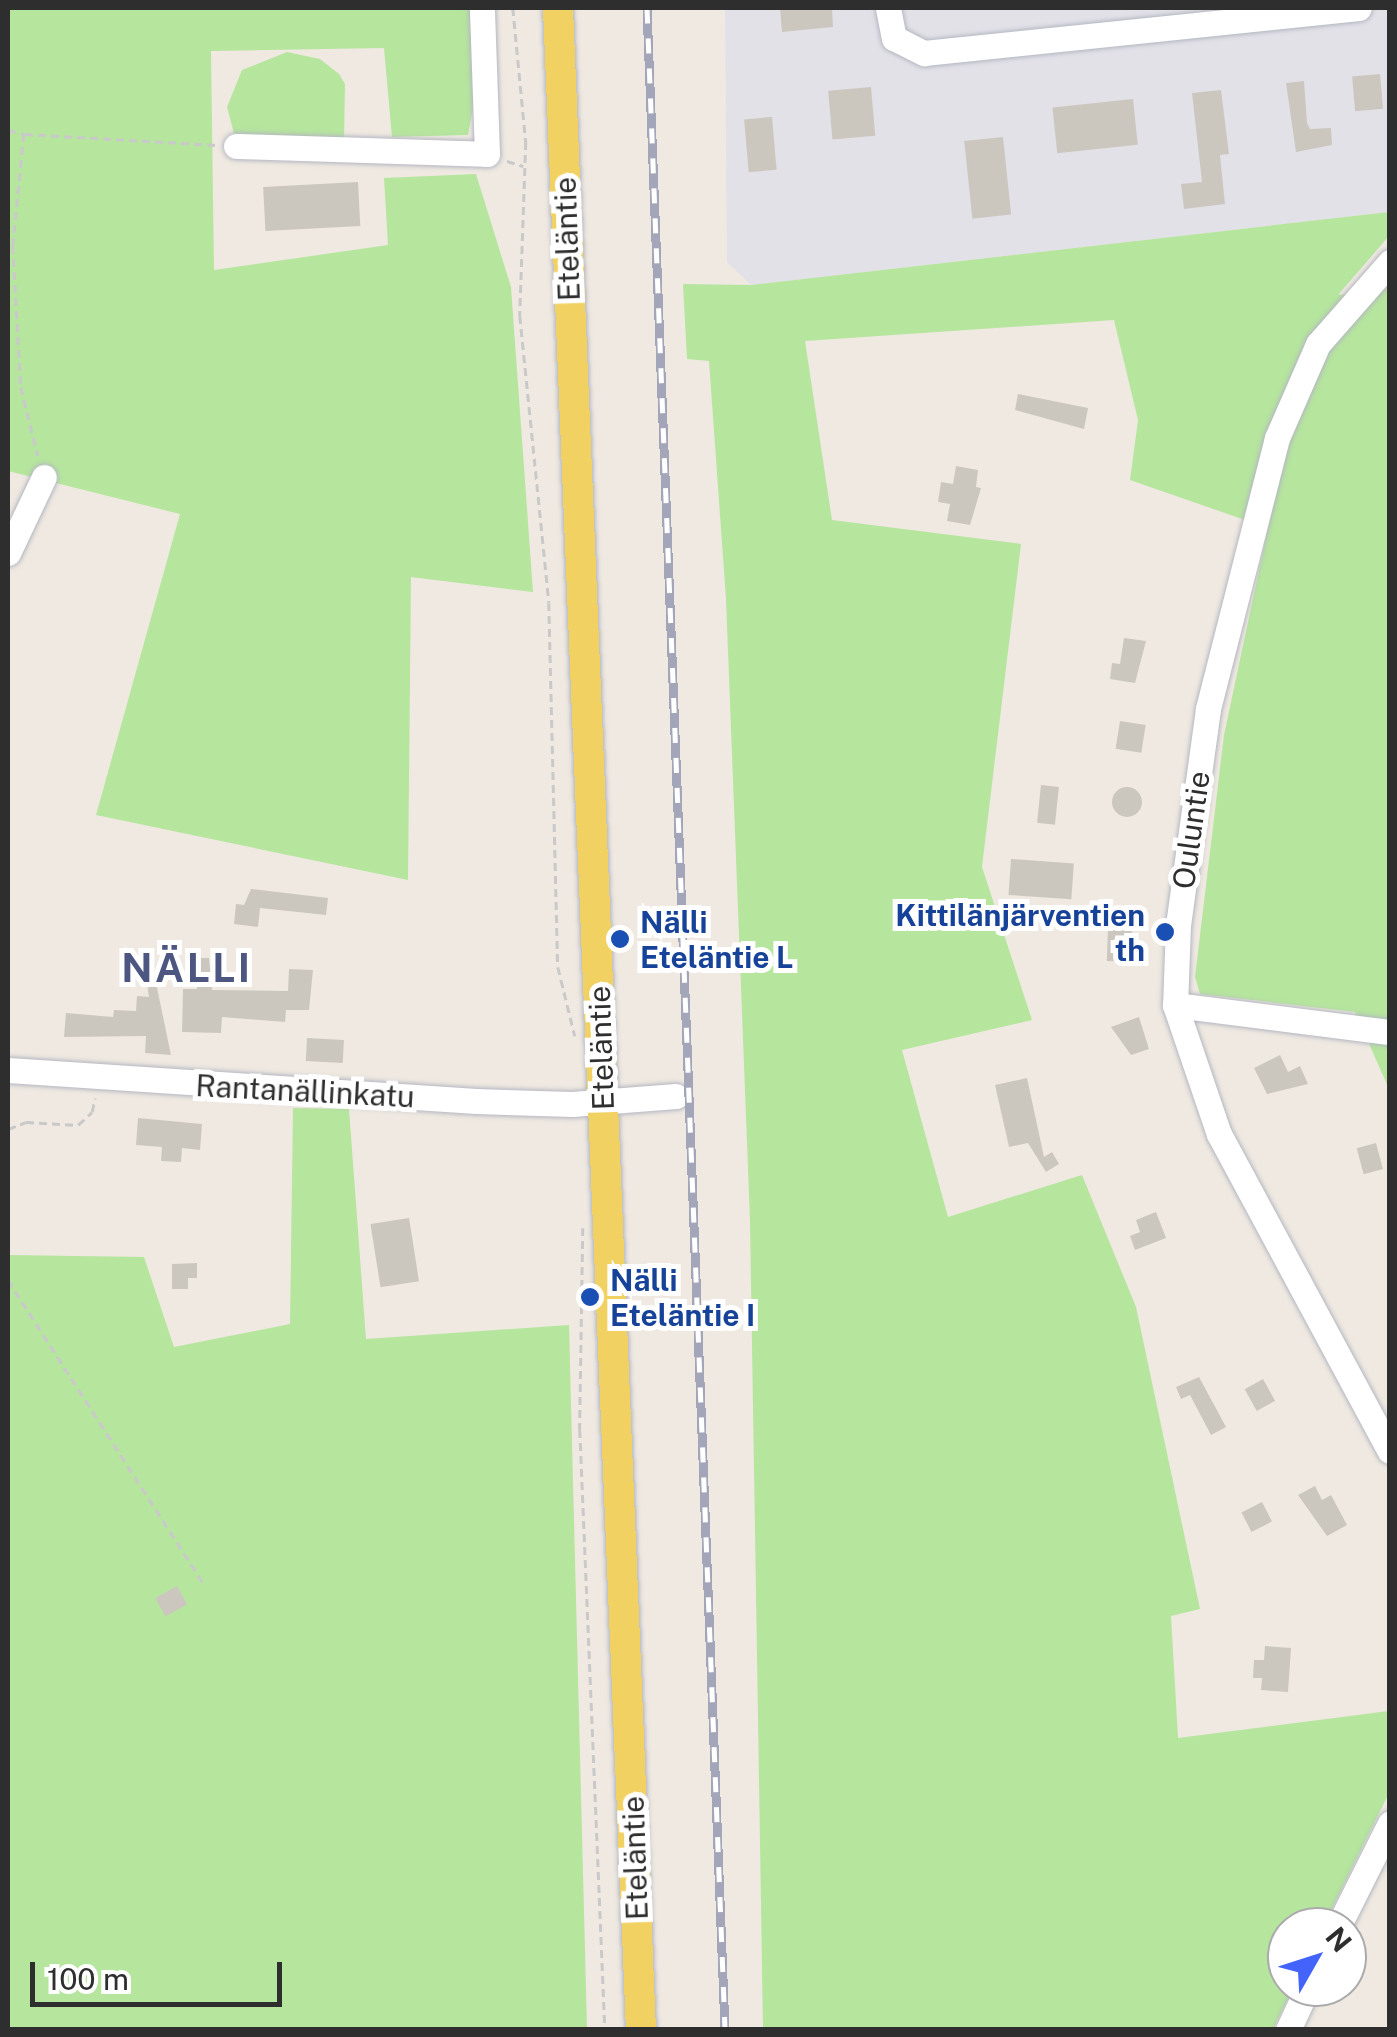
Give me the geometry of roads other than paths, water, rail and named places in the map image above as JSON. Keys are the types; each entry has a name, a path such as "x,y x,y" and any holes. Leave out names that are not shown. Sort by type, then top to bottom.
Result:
{"main road":[{"name":"Eteläntie","path":"558,8 641,2030"}],"street":[{"path":"236,146 488,154 482,8"},
{"path":"888,8 899,44 924,53 1360,8"},
{"name":"Ouluntie","path":"1390,262 1318,344 1277,438 1208,709 1178,925 1175,1005 1219,1134 1390,1451"},
{"path":"8,552 37,503 44,477"},
{"path":"1175,1005 1390,1032"},
{"name":"Rantanällinkatu","path":"8,1070 282,1092 572,1104 676,1096"},
{"path":"1348,1907 1390,1822"},
{"path":"1288,2030 1299,2007"}],"railway":[{"path":"647,8 725,2030"}],"place":[{"name":"Kittilänjärventien th","path":"1165,932"},
{"name":"Nälli Eteläntie L","path":"620,939"},
{"name":"Nälli Eteläntie I","path":"590,1297"}],"district":[{"name":"NÄLLI","path":"187,968"}]}
